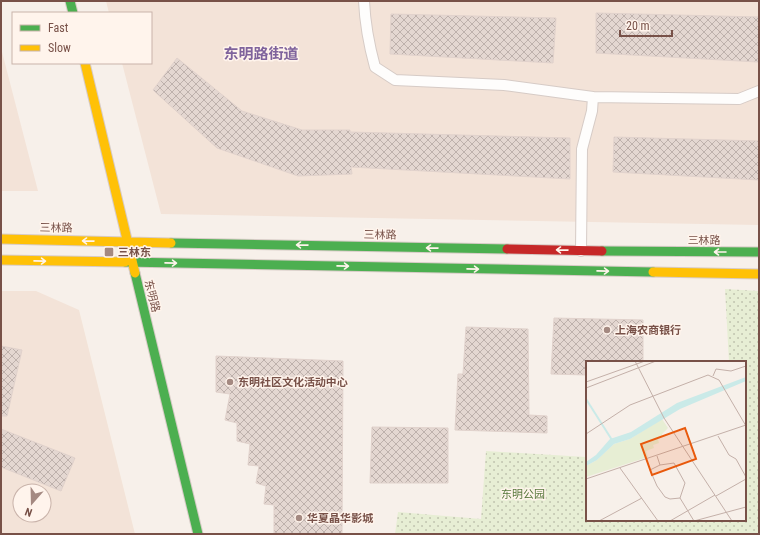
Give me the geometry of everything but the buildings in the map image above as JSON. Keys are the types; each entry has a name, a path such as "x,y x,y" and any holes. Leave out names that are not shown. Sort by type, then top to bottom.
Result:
{"main road":[{"path":"70,1 73,12"},
{"name":"东明路","path":"85,64 198,534"},
{"name":"三林路","path":"1,239 581,251 759,252"},
{"path":"1,260 759,274"}],"lane":[{"path":"364,1 365,19 371,54 375,67 395,80 504,85 593,97 739,99 759,91"},
{"path":"581,251 582,149 592,111 593,97"}],"shaded area":[{"path":"106,1 759,1 759,225 161,214 122,64 152,64 152,12 109,12"},
{"path":"1,48 38,191 1,191"},
{"path":"1,291 36,291 79,310 135,534 1,534"}],"green space":[{"name":"东明公园","path":"725,289 759,291 759,534 395,534 398,512 481,519 486,451 586,457 586,521 746,521 746,361 729,361"}],"traffic: fast":[{"path":"70,1 73,12"},
{"path":"171,243 507,249"},
{"path":"602,251 759,252"},
{"path":"125,262 653,272"},
{"path":"135,273 198,534"}],"traffic: slow":[{"path":"85,64 135,273"},
{"path":"1,239 171,243"},
{"path":"1,260 125,262"},
{"path":"653,272 759,274"}],"traffic: jam":[{"path":"507,249 602,251"}],"place":[{"name":"三林东","path":"109,252"},
{"name":"上海农商银行","path":"607,330"},
{"name":"东明社区文化活动中心","path":"230,382"},
{"name":"华夏晶华影城","path":"299,518"}],"district":[{"name":"东明路街道","path":"261,54"}]}
